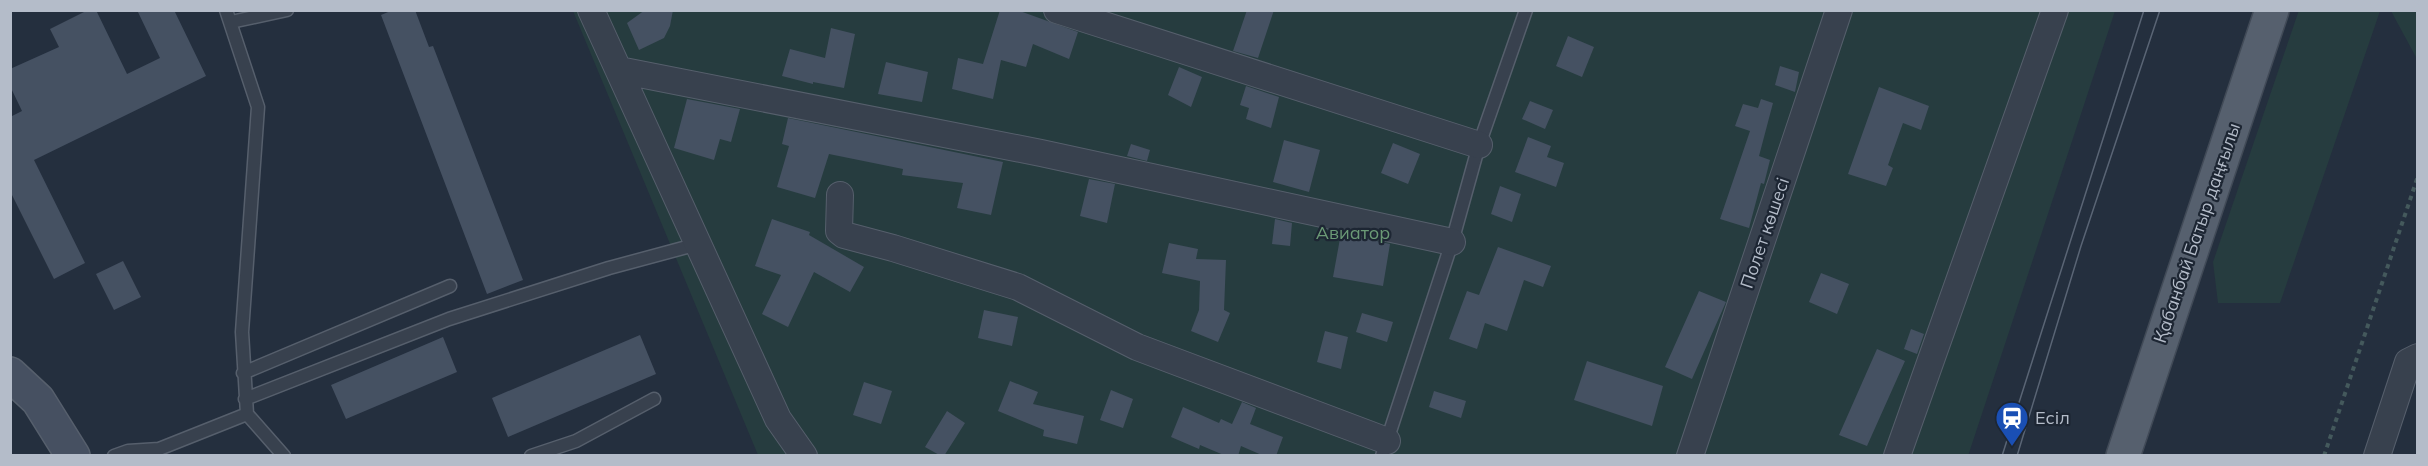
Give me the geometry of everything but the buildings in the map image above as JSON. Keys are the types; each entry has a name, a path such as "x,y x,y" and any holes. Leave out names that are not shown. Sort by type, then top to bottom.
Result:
{"main road":[{"name":"Қабанбай Батыр даңғылы","path":"2123,456 2272,10"},
{"path":"2116,456 2140,403"}],"street":[{"path":"591,10 778,419 804,456"},
{"path":"1057,10 1479,145"},
{"name":"Полет көшесі","path":"1690,456 1839,10"},
{"path":"1898,456 2055,10"},
{"path":"619,70 1041,153 1452,242"},
{"path":"840,195 839,231 844,235 1018,287 1137,346 1385,448"},
{"path":"2377,456 2408,362 2418,357"},
{"path":"10,374 38,400 73,456"}],"lane":[{"path":"284,456 247,414 245,399 242,332 258,107 229,16 287,10"},
{"path":"1385,448 1452,242 1479,145 1526,10"},
{"path":"245,399 449,319 609,267 698,244"},
{"path":"243,373 450,286"},
{"path":"531,456 576,441 654,399"},
{"path":"114,456 128,451 159,449 247,414"}],"path":[{"path":"2324,456 2418,176"}],"green space":[{"path":"2299,10 2380,11 2280,303 2218,303 2213,262"},
{"name":"Авиатор","path":"573,11 2115,11 1968,456 758,455"},
{"path":"2391,11 2417,11 2417,59"}],"tram line":[{"path":"2002,456 2144,10"},
{"path":"2017,456 2081,246 2160,10"}],"place":[{"name":"Есіл","path":"2012,447"}]}
